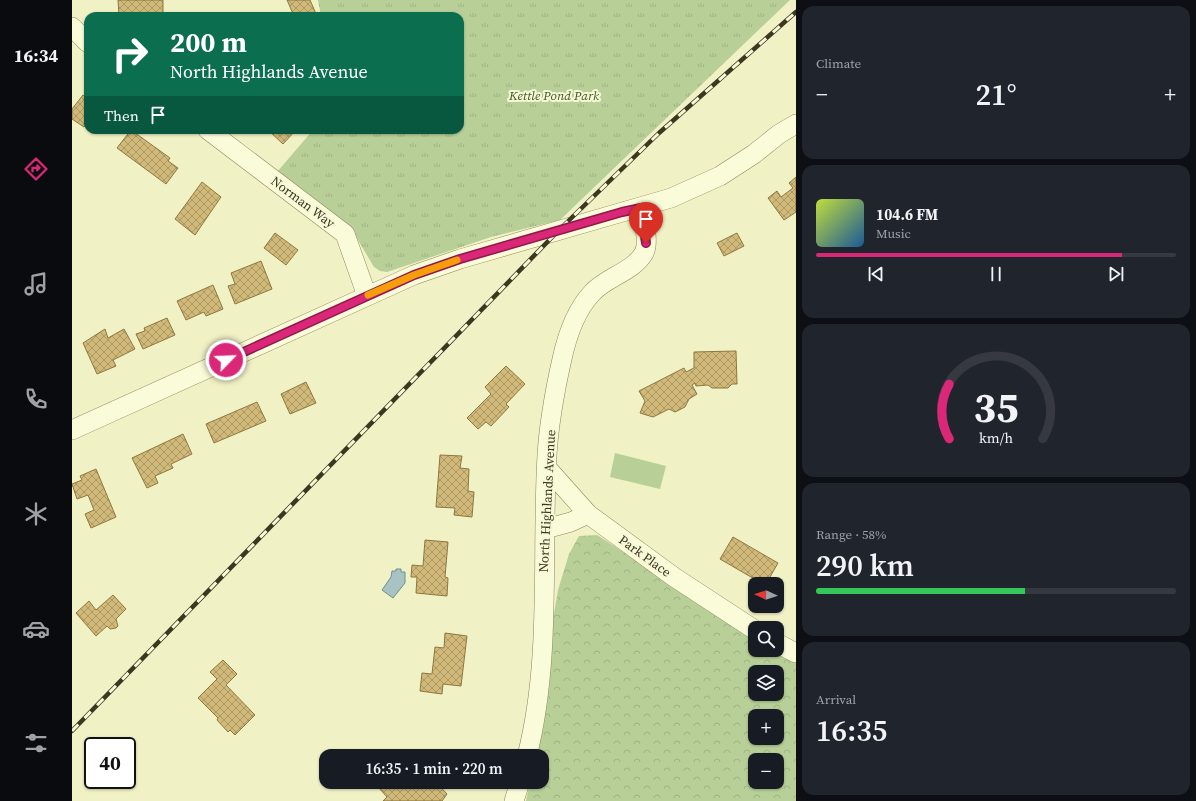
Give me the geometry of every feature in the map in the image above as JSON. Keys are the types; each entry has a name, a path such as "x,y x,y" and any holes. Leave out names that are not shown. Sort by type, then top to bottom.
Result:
{"street":[{"path":"72,27 84,39"},
{"path":"72,430 414,275 460,259 622,212 641,208 678,195 720,176 796,124"},
{"name":"Norman Way","path":"213,134 345,234 367,296"},
{"name":"North Highlands Avenue","path":"529,749 536,716 543,630 546,468 554,399 569,333 582,308 592,293 635,264 644,252 646,243 641,208"},
{"name":"Park Place","path":"546,468 588,514 674,577 748,625"},
{"path":"544,529 571,522 588,514"},
{"path":"784,647 796,653"},
{"path":"514,801 518,789"}],"green space":[{"name":"Kettle Pond Park","path":"318,0 790,0 560,220 491,237 387,272 380,271 374,267 352,230 277,172 310,134 464,134 464,12 320,12"},
{"path":"615,453 666,466 660,489 610,477"},
{"path":"597,535 748,632 748,657 784,656 796,663 796,801 526,801 529,789 549,789 549,749 536,749 548,648 558,590 569,554 579,536"}],"water":[{"path":"396,569 401,569 401,572 405,572 405,583 393,598 382,590 391,577 392,571 396,571"}],"building":[{"path":"118,0 163,0 163,12 119,12"},
{"path":"287,0 310,0 315,12 292,12"},
{"path":"83,95 84,96 84,127 72,119 72,109"},
{"path":"128,134 137,134 170,158 168,161 178,168 166,184 117,148"},
{"path":"272,134 292,134 283,144"},
{"path":"796,177 796,212 784,220 768,198 777,191 781,197 793,188 789,183"},
{"path":"202,182 221,197 195,235 175,219"},
{"path":"275,233 298,250 286,265 264,248"},
{"path":"737,233 744,246 724,256 717,243"},
{"path":"261,261 272,289 235,304 228,286 235,284 231,273"},
{"path":"213,285 223,309 206,316 204,312 186,320 177,301"},
{"path":"167,318 175,335 143,349 136,334 145,331 144,328"},
{"path":"105,329 108,338 124,329 135,349 113,360 116,366 97,374 83,343"},
{"path":"736,351 737,384 732,384 728,388 712,388 708,385 696,386 695,383 692,385 697,394 689,399 685,407 675,412 669,409 653,417 640,413 645,401 639,391 684,368 686,372 694,368 694,352"},
{"path":"506,366 525,384 506,404 509,407 491,426 486,422 478,429 467,418 491,394 485,387"},
{"path":"306,382 316,403 290,414 281,394"},
{"path":"257,402 266,421 214,443 206,424"},
{"path":"183,434 192,454 171,464 173,468 155,476 158,483 147,488 132,458"},
{"path":"440,455 462,456 460,468 469,469 468,491 474,492 472,517 454,515 455,508 436,507"},
{"path":"96,469 116,517 91,528 85,514 94,510 88,495 77,499 72,484 82,480 80,476"},
{"path":"733,537 778,563 770,577 751,577 720,559"},
{"path":"425,540 448,542 445,577 448,578 447,596 416,593 417,577 411,577 412,565 423,566"},
{"path":"113,595 126,609 116,619 118,626 116,628 110,629 107,626 96,636 76,613 89,601 96,610"},
{"path":"445,633 467,636 461,686 443,684 442,694 420,691 422,673 432,674 435,647 444,648"},
{"path":"223,660 237,674 226,685 255,715 235,735 230,730 228,732 217,720 218,718 198,698 217,679 210,672"},
{"path":"380,789 442,789 447,794 442,801 383,801 387,797"}],"railway":[{"path":"72,731 559,230 659,133 796,12"}],"slow traffic":[{"path":"368,295 414,275 457,260"}],"route":[{"path":"226,360 414,275 460,259 622,212 641,208 646,243"}]}
